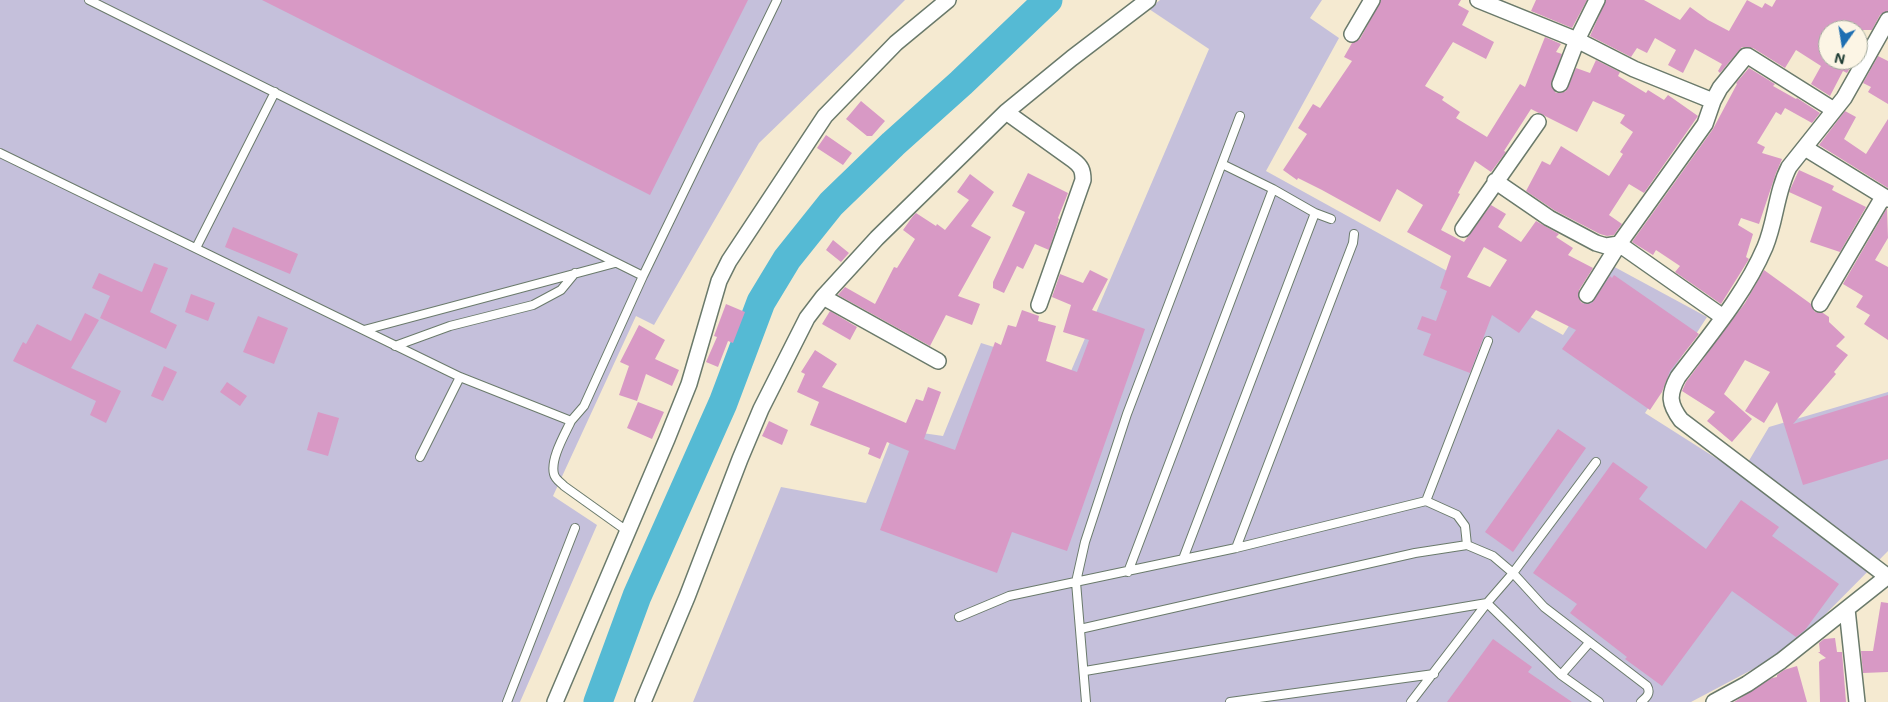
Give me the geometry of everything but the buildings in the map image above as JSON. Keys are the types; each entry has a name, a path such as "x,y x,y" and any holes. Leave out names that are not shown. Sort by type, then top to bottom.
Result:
{"street":[{"path":"555,702 653,474 688,384 719,281 729,262 825,116 896,43 948,0"},
{"path":"643,702 687,597 761,409 807,318 823,297 877,238 1006,112 1072,58 1148,0"},
{"path":"1352,34 1372,0"},
{"path":"1478,0 1577,40 1634,69 1713,101"},
{"path":"1560,84 1577,40 1597,0"},
{"path":"1714,702 1765,673 1888,577 1681,420 1674,410 1670,398 1672,387 1678,377 1755,270 1766,244 1782,179 1789,167 1852,85 1888,20"},
{"path":"1587,295 1619,244 1705,124 1720,88 1746,56 1834,110"},
{"path":"1006,112 1081,166 1083,172 1083,180 1071,218 1039,305"},
{"path":"1464,229 1538,122"},
{"path":"1804,148 1886,198 1820,304"},
{"path":"1496,181 1549,218 1596,243 1606,246 1619,244 1723,317"},
{"path":"823,297 938,361"},
{"path":"1847,608 1857,702"}],"lane":[{"path":"89,0 643,276"},
{"path":"627,531 556,479 554,475 556,455 571,421 584,406 643,276 777,0"},
{"path":"196,248 275,92"},
{"path":"1086,702 1076,582 1085,542 1127,414 1240,116"},
{"path":"0,153 460,377 571,421"},
{"path":"1222,164 1273,189 1315,213 1331,218"},
{"path":"1128,572 1273,189"},
{"path":"1183,559 1315,213"},
{"path":"1236,548 1354,234"},
{"path":"364,330 615,262"},
{"path":"396,346 450,326 533,305 560,290 575,273"},
{"path":"1426,502 1488,341"},
{"path":"420,456 460,377"},
{"path":"1411,702 1487,602 1513,573 1596,462"},
{"path":"959,617 1010,596 1236,548 1426,502 1457,515 1465,526 1467,544"},
{"path":"507,702 575,528"},
{"path":"1080,629 1415,553 1467,544 1493,556 1513,573 1544,607 1647,686 1649,692 1647,698 1641,702"},
{"path":"1085,672 1487,602"},
{"path":"1487,602 1561,674 1599,702"},
{"path":"1561,674 1590,642"},
{"path":"1230,702 1434,674"}],"shaded area":[{"path":"0,0 905,0 759,143 654,325 636,316 553,496 597,525 520,702 0,702"},
{"path":"1160,0 1322,0 1310,18 1339,38 1266,171 1563,335 1609,264 1707,317 1645,413 1741,474 1769,427 1888,392 1888,551 1791,649 1691,702 693,702 781,487 866,503 895,429 943,436 981,343 1071,371 1209,49 1149,9"}],"waterway":[{"path":"598,702 637,596 723,403 761,302 787,259 831,204 1048,0"}]}
